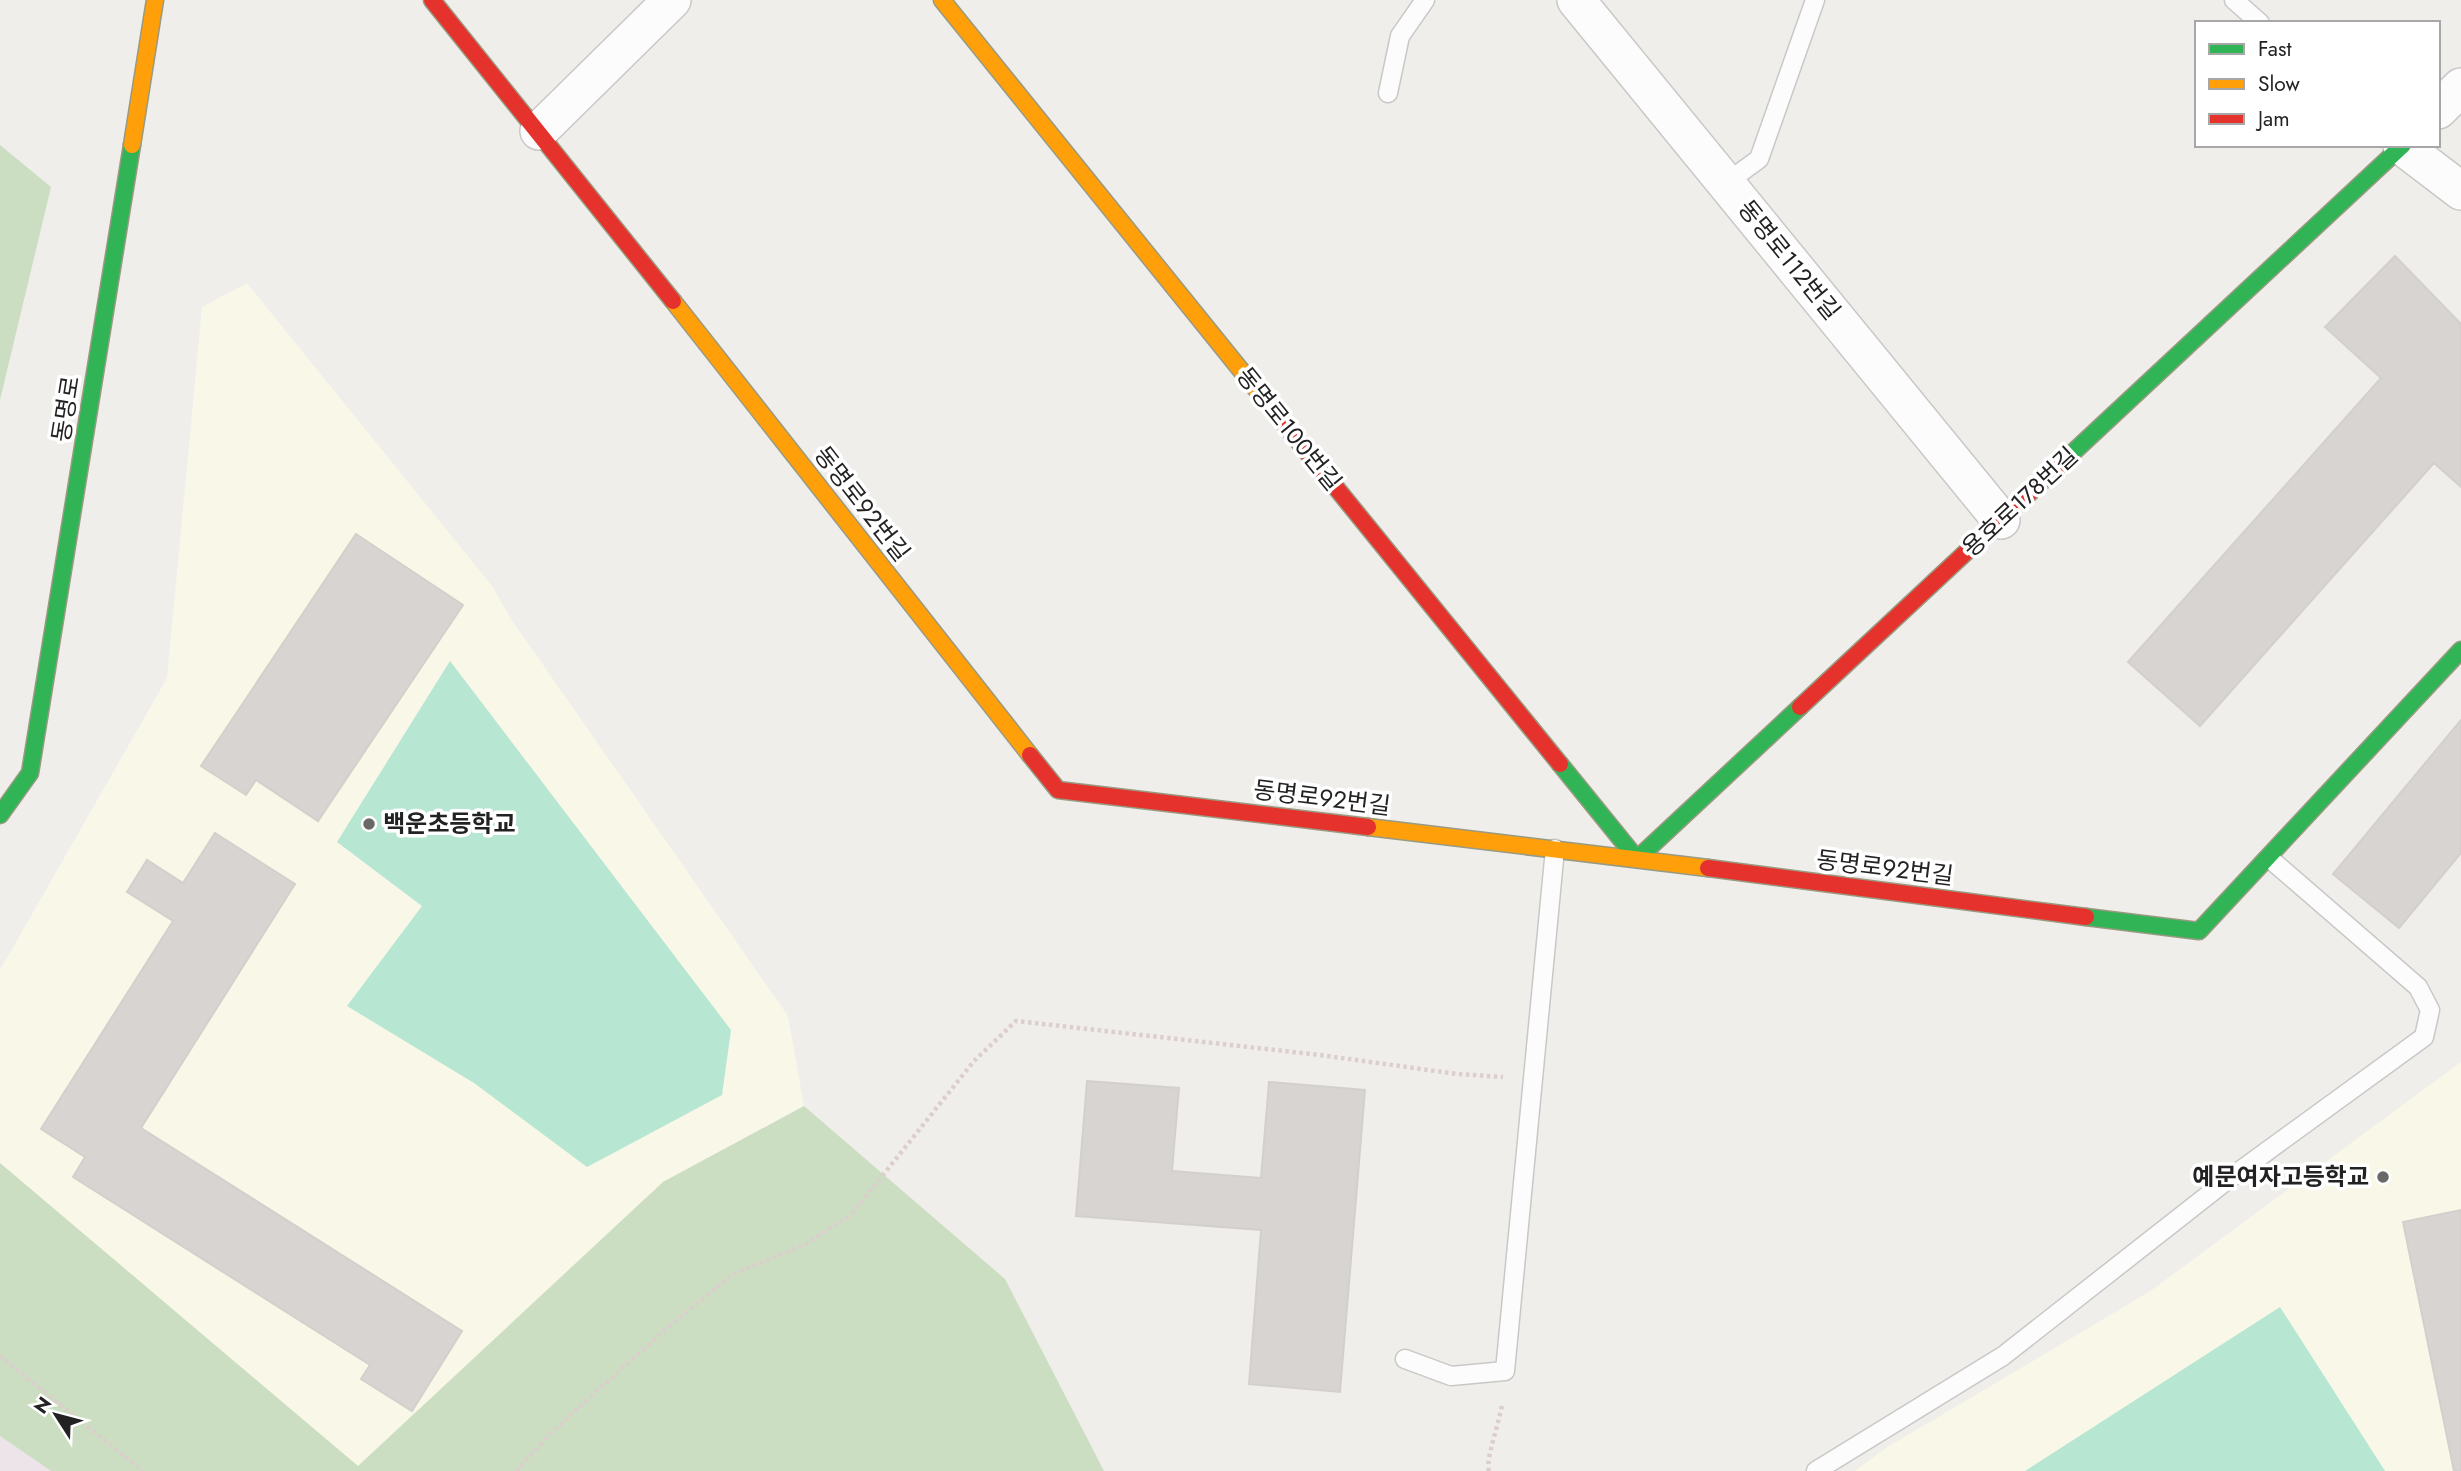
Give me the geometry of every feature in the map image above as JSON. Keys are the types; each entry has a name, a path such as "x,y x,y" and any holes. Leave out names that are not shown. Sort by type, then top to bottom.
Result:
{"street":[{"name":"동명로","path":"0,815 30,773 155,0"},
{"name":"동명로92번길","path":"432,0 539,131 1058,790 1637,859 2199,931 2461,649"},
{"path":"539,131 672,0"},
{"name":"동명로100번길","path":"942,0 1637,859"},
{"name":"동명로112번길","path":"1576,0 2001,520"},
{"path":"2440,108 2461,87"},
{"name":"용호로178번길","path":"1637,859 2400,147"},
{"path":"2405,147 2461,191"}],"lane":[{"path":"1388,93 1400,36 1426,0"},
{"path":"1726,183 1759,159 1815,0"},
{"path":"2234,0 2258,21"},
{"path":"1405,1359 1451,1376 1506,1371 1555,849"},
{"path":"1816,1471 2003,1356 2226,1181 2424,1037 2430,1010 2418,987 2269,858"}],"path":[{"path":"516,1471 555,1429 656,1338 733,1274 806,1244 852,1214 974,1061 1016,1021 1320,1055 1457,1074 1534,1080"},
{"path":"0,1356 143,1471"},
{"path":"1489,1471 1487,1464 1500,1422 1506,1371"}],"shaded area":[{"name":"백운초등학교","path":"247,283 492,586 511,619 788,1016 804,1106 663,1182 358,1467 0,1163 0,970 167,678 202,307"},
{"name":"예문여자고등학교","path":"2461,1062 2461,1471 1855,1471 1886,1448 2149,1292"},
{"path":"0,1436 51,1471 0,1471"}],"green space":[{"path":"0,145 51,187 0,400"},
{"path":"450,661 731,1030 722,1095 587,1167 474,1083 347,1006 422,906 337,842"},
{"path":"804,1106 1005,1279 1104,1471 51,1471 0,1436 0,1163 358,1466 663,1182"},
{"path":"2280,1307 2385,1471 2025,1471"}],"building":[{"path":"2395,256 2461,324 2461,487 2434,463 2200,726 2128,662 2381,378 2325,327"},
{"path":"356,534 463,605 318,821 256,780 246,795 201,766"},
{"path":"2461,720 2461,853 2399,928 2333,874"},
{"path":"215,833 295,884 141,1128 462,1331 412,1411 361,1379 370,1365 73,1177 85,1157 41,1129 173,921 127,892 147,860 183,883"},
{"path":"1087,1081 1179,1088 1172,1171 1261,1178 1269,1082 1365,1090 1340,1392 1249,1384 1261,1230 1076,1216"},
{"path":"2461,1210 2461,1471 2454,1471 2403,1222"}],"traffic: fast":[{"path":"0,815 30,773 132,145"},
{"path":"2067,458 2401,147"},
{"path":"2086,917 2199,931 2461,650"},
{"path":"1560,764 1637,859 1800,707"}],"traffic: slow":[{"path":"132,145 155,0"},
{"path":"942,0 1269,405"},
{"path":"673,301 1030,755"},
{"path":"1368,827 1708,868"}],"traffic: jam":[{"path":"432,0 673,301"},
{"path":"1269,405 1560,764"},
{"path":"1800,707 2067,458"},
{"path":"1030,755 1058,790 1368,827"},
{"path":"1708,868 2086,917"}],"place":[{"name":"백운초등학교","path":"369,824"},
{"name":"예문여자고등학교","path":"2383,1177"}]}
